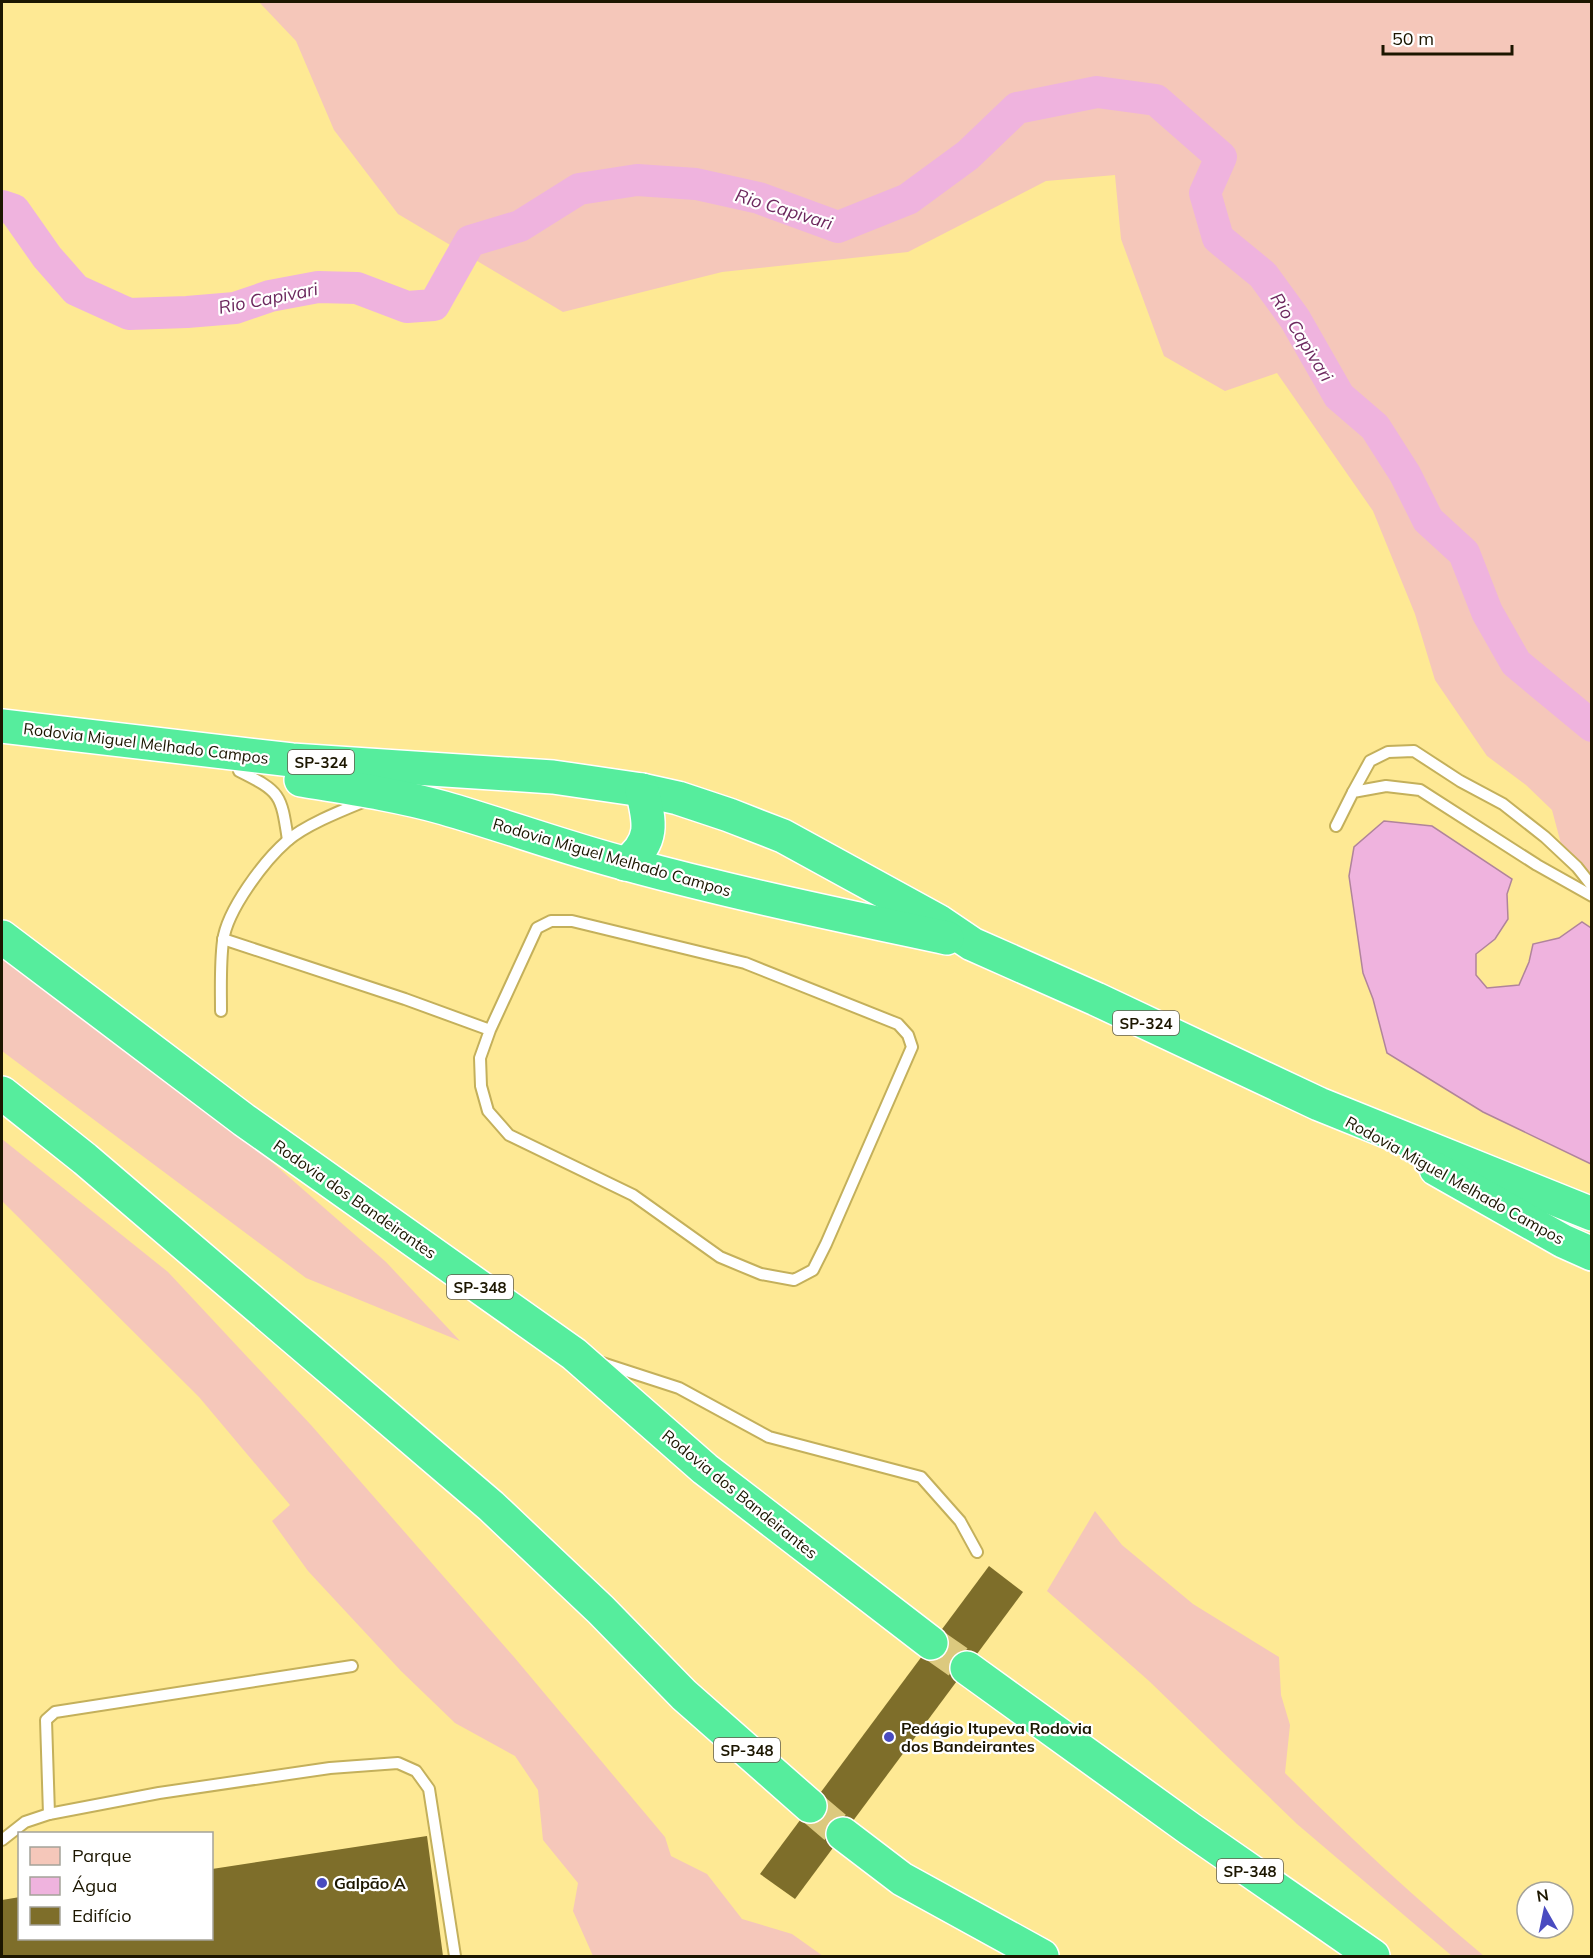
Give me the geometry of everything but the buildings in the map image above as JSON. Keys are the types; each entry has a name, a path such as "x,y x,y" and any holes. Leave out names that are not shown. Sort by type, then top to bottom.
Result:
{"highway":[{"name":"Rodovia Miguel Melhado Campos","path":"2,726 292,760 554,777 642,790 678,798 729,814 783,836 938,921 972,944 1096,999 1319,1104 1592,1214"},
{"name":"Rodovia Miguel Melhado Campos","path":"2,748 239,771 384,793 444,808 625,864 722,889 972,944"},
{"path":"625,864 640,853 646,841 647,809 642,790"},
{"name":"Rodovia dos Bandeirantes","path":"2,937 243,1120 574,1354 705,1469 932,1643"},
{"name":"SP-348","path":"2,1093 94,1166 491,1506 601,1610 684,1695 810,1806"},
{"name":"Rodovia Miguel Melhado Campos","path":"1319,1104 1553,1235 1592,1254"},
{"name":"SP-348","path":"967,1668 1190,1829 1373,1956"},
{"path":"843,1834 902,1879 1042,1956"}],"lane":[{"path":"1336,826 1370,761 1388,752 1414,751 1460,781 1503,804 1545,837 1577,867 1592,886"},
{"path":"239,771 276,793 283,808 288,840"},
{"path":"1353,792 1386,786 1420,790 1537,866 1592,896"},
{"path":"221,1011 223,939 233,913 250,882 288,840 334,813 384,793"},
{"path":"551,921 572,921 745,963 898,1024 908,1035 912,1047 813,1270 794,1280 761,1274 720,1257 633,1195 509,1135 488,1111 481,1086 480,1058 490,1030 537,928 551,921"},
{"path":"223,939 405,999 490,1030"},
{"path":"574,1354 679,1388 769,1437 921,1477 960,1521 977,1552"},
{"path":"49,1814 46,1720 55,1712 352,1666"},
{"path":"2,1840 25,1822 49,1814 159,1793 330,1768 398,1763 416,1771 429,1788 455,1956"}],"green space":[{"path":"259,2 1591,2 1591,878 1564,855 1552,810 1526,785 1487,756 1435,680 1415,614 1373,511 1277,373 1225,391 1164,356 1121,239 1115,175 1046,181 908,252 722,272 563,312 398,214 334,130 296,41"},
{"path":"2,954 233,1128 386,1262 460,1341 306,1278 2,1051"},
{"path":"2,1139 168,1272 311,1425 514,1657 665,1837 671,1856 707,1874 742,1919 792,1934 823,1956 593,1956 573,1911 578,1883 543,1840 538,1790 515,1756 455,1723 401,1671 308,1571 272,1521 290,1505 199,1397 2,1201"},
{"path":"1095,1511 1122,1545 1193,1604 1279,1657 1281,1695 1290,1725 1285,1773 1383,1867 1484,1956 1452,1956 1297,1824 1149,1681 1047,1591"}],"water":[{"path":"1384,821 1432,826 1512,879 1507,894 1508,919 1495,939 1476,954 1476,975 1487,988 1519,985 1529,962 1533,944 1559,938 1582,922 1591,928 1591,1164 1483,1112 1387,1053 1373,999 1363,973 1349,876 1354,847"}],"waterway":[{"name":"Rio Capivari","path":"2,206 14,210 47,257 76,290 129,314 235,308 270,296 318,287 357,288 407,307 434,305 470,241 520,226 579,189 637,180 696,184 759,198 838,227 908,199 968,155 1017,108 1097,92 1156,100 1221,157 1205,193 1218,238 1263,275 1295,319 1339,396 1375,427 1405,474 1428,520 1464,553 1487,612 1516,663 1592,726"}],"tunnel":[{"path":"931,1643 967,1668"},
{"path":"810,1806 843,1834"}],"place":[{"name":"Pedágio Itupeva Rodovia dos Bandeirantes","path":"889,1737"},
{"name":"Galpão A","path":"322,1883"}]}
